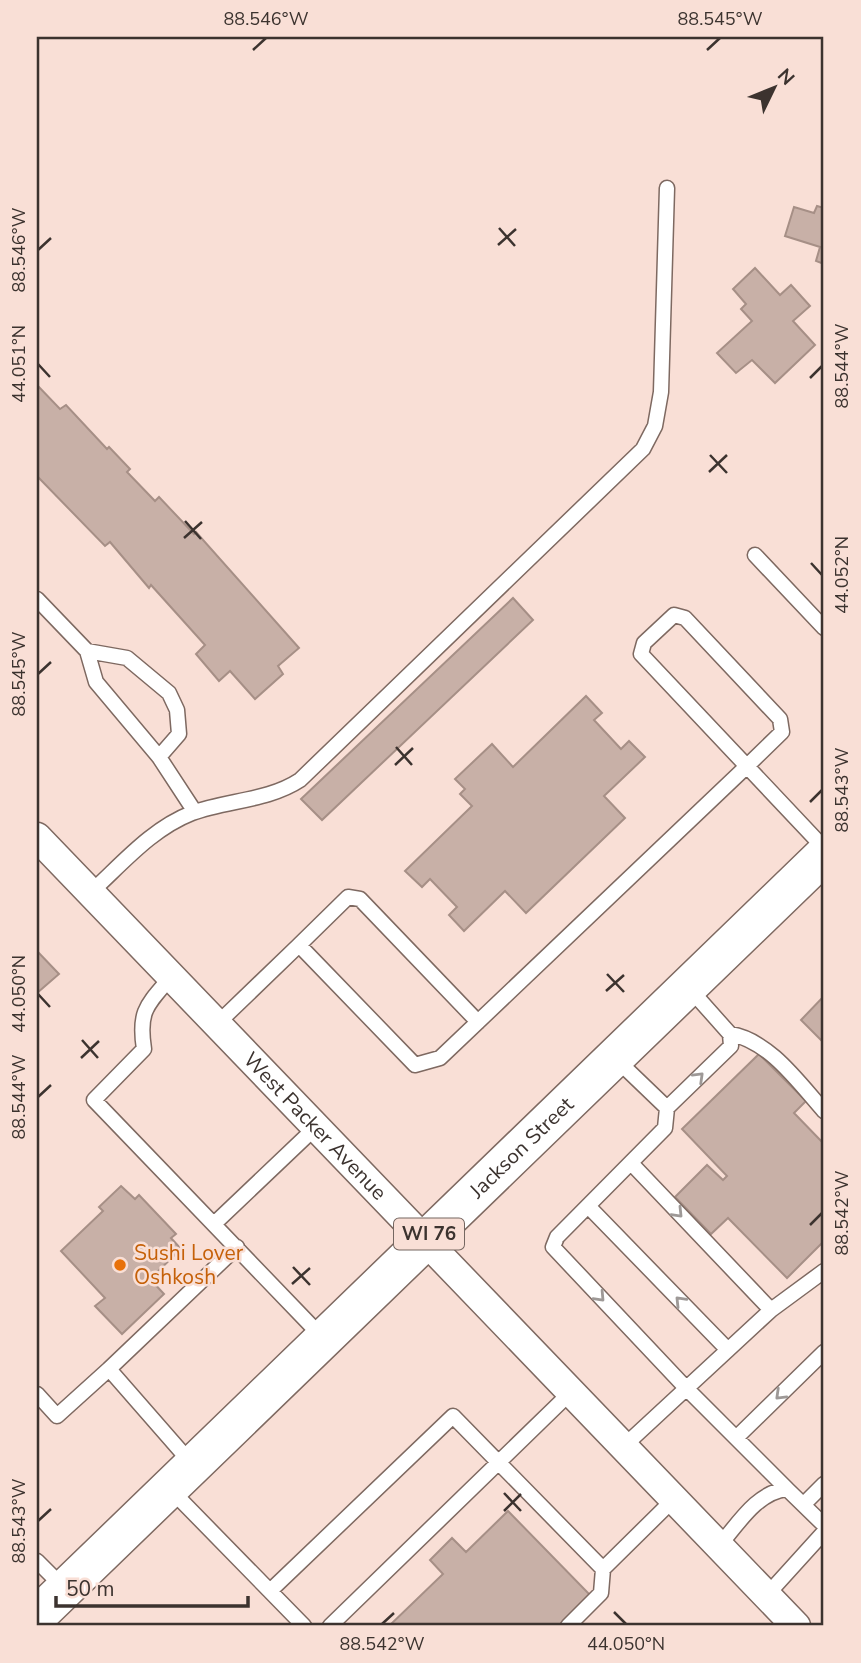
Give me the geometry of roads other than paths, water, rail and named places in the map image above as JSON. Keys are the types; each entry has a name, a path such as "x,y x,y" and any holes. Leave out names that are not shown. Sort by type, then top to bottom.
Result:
{"main road":[{"name":"Jackson Street","path":"37,1616 824,855"}],"street":[{"name":"West Packer Avenue","path":"40,847 90,893 425,1238 796,1626"}],"lane":[{"path":"90,893 164,825 195,812 286,789 300,780 643,449 655,426 661,393 667,188"},
{"path":"755,555 824,628"},
{"path":"37,599 87,651 96,682 159,757 195,812"},
{"path":"299,945 415,1065 440,1058 746,767 782,732 780,719 685,618 674,615 644,643 641,654 746,767 824,848"},
{"path":"87,651 127,658 169,693 177,710 179,734 159,757"},
{"path":"217,1024 348,897 360,900 478,1022"},
{"path":"171,977 145,1007 140,1025 144,1049 94,1100 323,1338"},
{"path":"688,987 731,1040"},
{"path":"824,1111 760,1045 745,1036 731,1040 667,1108 664,1128 556,1237 554,1247 686,1388 805,1503 824,1525"},
{"path":"615,1058 667,1108"},
{"path":"214,1224 316,1127"},
{"path":"631,1163 773,1309"},
{"path":"588,1206 728,1350"},
{"path":"37,1394 57,1416 237,1247"},
{"path":"623,1447 773,1309 821,1278"},
{"path":"736,1438 824,1352"},
{"path":"109,1369 181,1476 270,1591 304,1626"},
{"path":"330,1626 571,1392"},
{"path":"270,1591 453,1416 603,1569"},
{"path":"805,1503 824,1484"},
{"path":"719,1546 772,1490 788,1489"},
{"path":"568,1626 601,1593 603,1569 674,1499"},
{"path":"766,1596 824,1532"},
{"path":"37,1561 64,1589"}],"place":[{"name":"Sushi Lover Oshkosh","path":"120,1265"}]}
